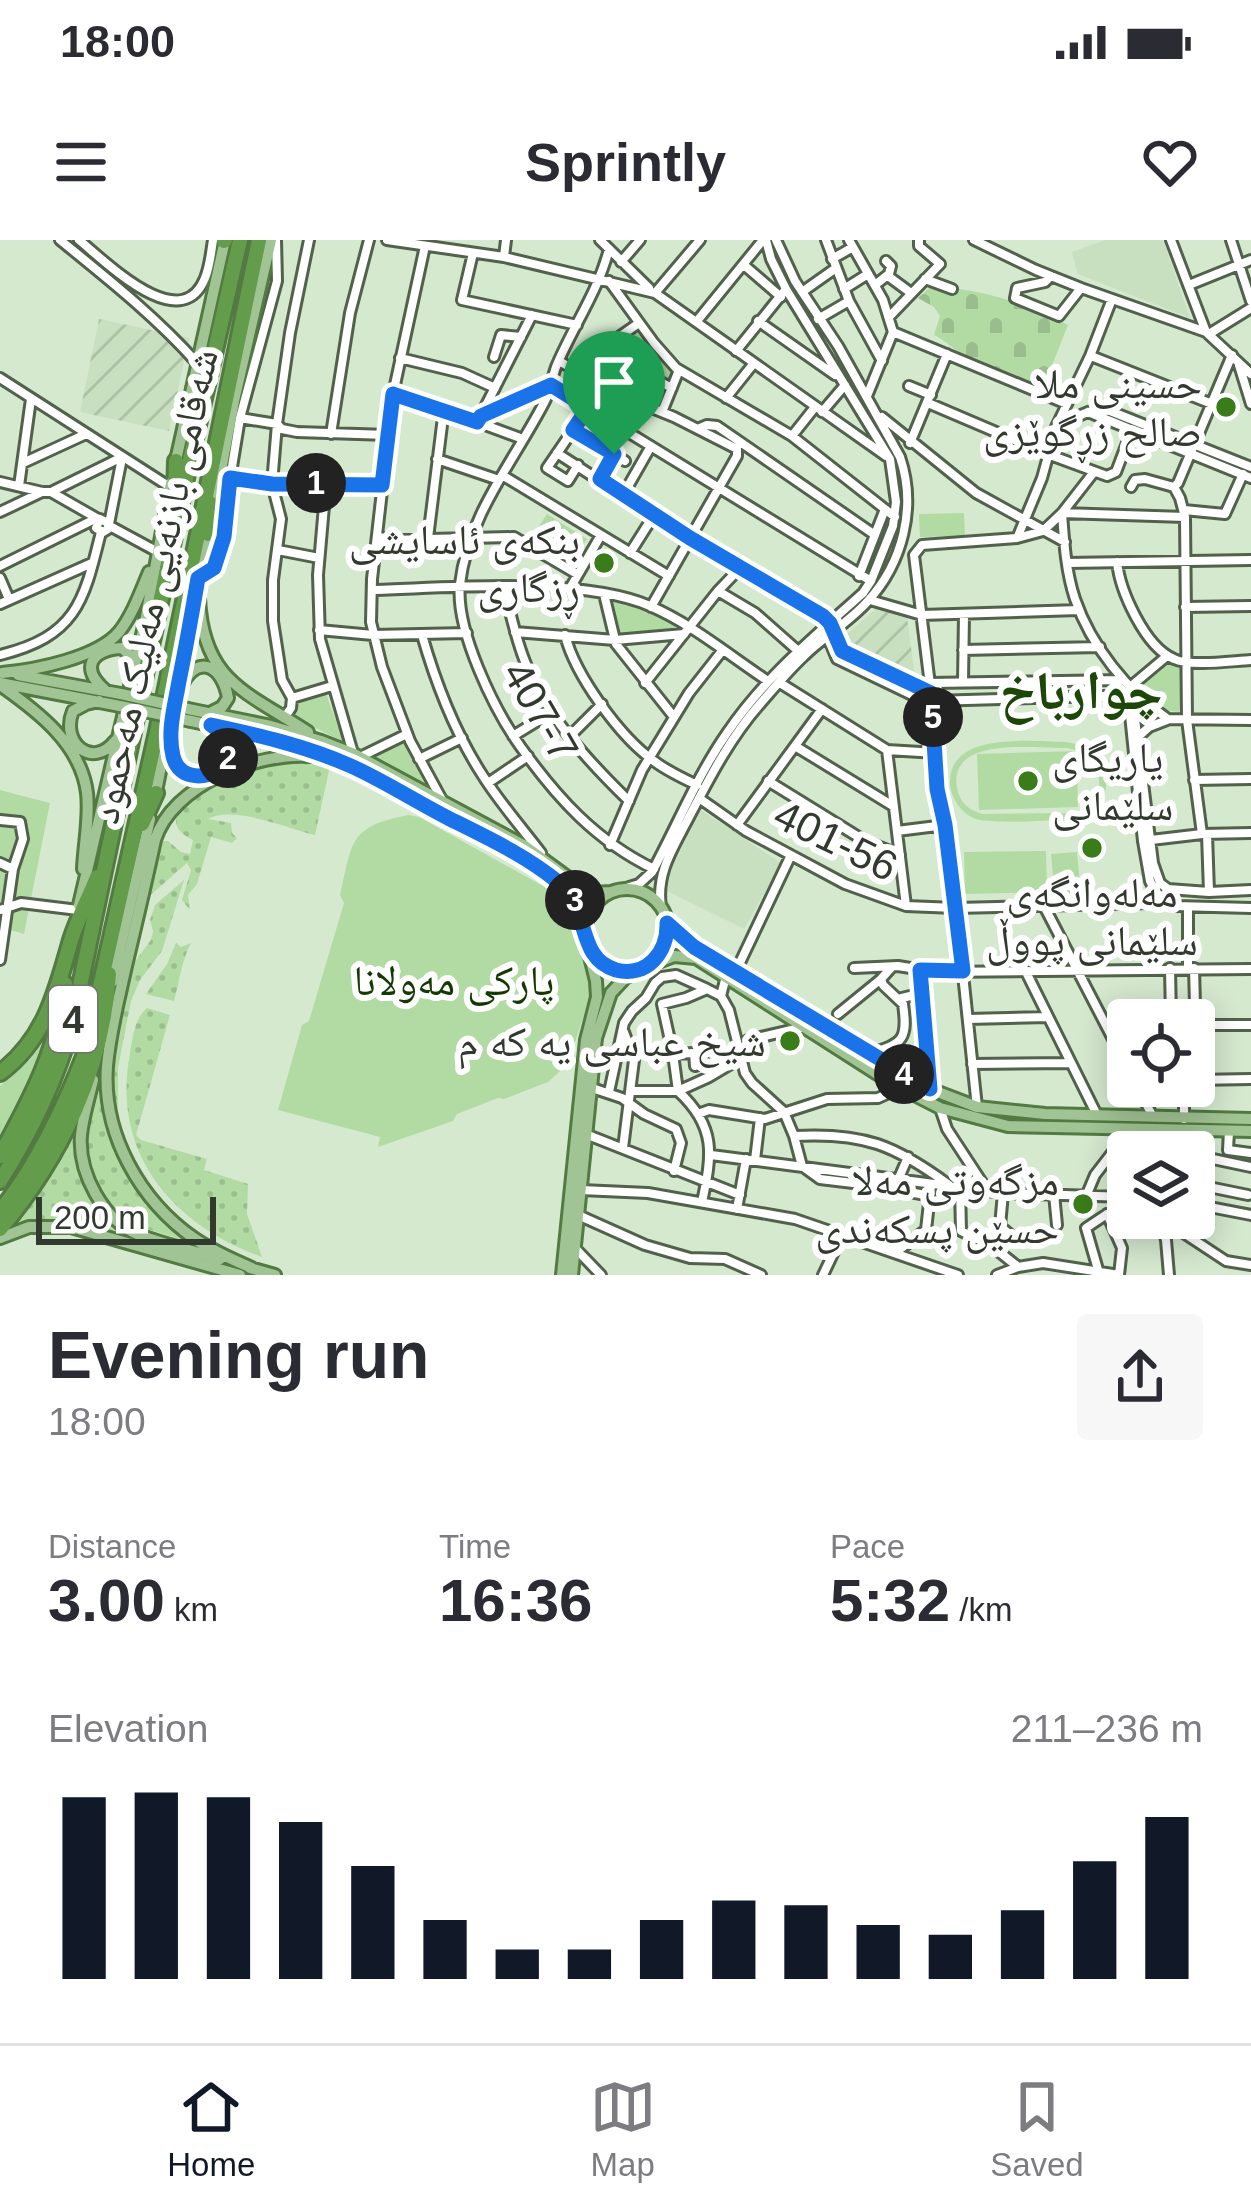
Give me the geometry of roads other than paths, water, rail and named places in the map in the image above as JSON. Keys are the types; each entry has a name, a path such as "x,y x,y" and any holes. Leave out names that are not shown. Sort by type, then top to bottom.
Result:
{"highway":[{"name":"شەقامی بازنەیی مەلیک مەحمود","path":"111,844 165,549 239,240"},
{"name":"شەقامی بازنەیی مەلیک مەحمود","path":"110,945 135,856 259,240"},
{"path":"165,549 176,461"},
{"path":"208,534 212,467"},
{"path":"135,856 156,793"},
{"path":"0,1073 32,1044 54,1000 72,938 111,844"},
{"name":"4","path":"0,1181 29,1132 64,1053 111,844"},
{"path":"0,1233 31,1191 87,1084 107,1006 110,945"},
{"name":"4","path":"0,1211 21,1184 79,1070 110,945"},
{"path":"0,1156 51,1054 62,1016 67,961"}],"main road":[{"path":"72,938 122,705 165,549 170,487 224,240"},
{"path":"156,793 234,401 273,240"},
{"path":"209,260 216,281"},
{"path":"1,678 66,661 113,638 165,549"},
{"path":"198,578 202,629 212,657 242,692 321,741 443,801 545,859 592,893 644,893 687,943 901,1088 940,1108 1008,1126 1251,1131"},
{"path":"103,696 90,670 103,652 118,647 128,651 132,680"},
{"path":"176,698 191,670 209,667 224,681 227,698 209,719"},
{"path":"1,678 321,741"},
{"path":"1,678 60,736 83,774 88,798 83,891"},
{"path":"103,696 79,706 70,718 70,733 84,750 98,753 110,748 122,705"},
{"path":"171,725 174,762 183,771 201,776 217,771 229,755 228,740 209,719"},
{"path":"209,719 354,767 504,846 565,888 575,901 597,997 586,1040 562,1275"},
{"path":"246,1272 194,1239 161,1209 132,1170 112,1120 107,1080 110,1044 161,824 192,792 241,767 271,757 328,757"},
{"path":"135,856 148,871"},
{"path":"107,1006 135,856"},
{"path":"617,891 602,897 586,924 587,944 606,966 623,971 686,955 702,961 930,1089 977,1107 1154,1119 1251,1119"},
{"path":"572,1275 596,1038 604,1008 617,984 661,953 667,923"},
{"path":"97,1057 81,1149 87,1174 107,1210 135,1233 246,1272"},
{"path":"0,1233 70,1227 270,1274"}],"street":[{"path":"60,240 135,301 197,364"},
{"path":"79,240 161,300 179,300 195,292 205,279 213,240"},
{"path":"198,578 214,568 224,537 240,418 277,281 273,240"},
{"path":"284,718 292,698 282,680 274,621 273,580 281,519 272,484 290,334 309,240"},
{"path":"331,434 350,313 369,240"},
{"path":"392,240 504,256 655,293"},
{"path":"504,256 506,240"},
{"path":"600,240 655,293 890,460"},
{"path":"621,262 640,240"},
{"path":"655,293 700,240"},
{"path":"826,240 849,301 882,361"},
{"path":"890,316 940,263 919,246 919,240"},
{"path":"974,240 1051,276 1207,333 1243,364 1251,404"},
{"path":"1172,240 1207,333"},
{"path":"1207,333 1251,304 1231,240"},
{"path":"661,908 662,871 730,742 871,581 896,502 890,460 783,293 760,241 697,321"},
{"path":"617,891 639,884 654,869 726,734 768,681 797,650 870,600 893,564 906,526 909,501 900,457 802,292 779,243"},
{"path":"802,292 851,243 890,316 893,332 867,396"},
{"path":"425,246 393,394 376,536 373,635 407,734 443,801"},
{"name":"407-7","path":"609,249 604,279 559,361 547,398 471,536 459,588 467,633 491,696 514,736 566,805 610,844 654,869"},
{"path":"473,252 462,300 578,325"},
{"path":"1189,284 1251,260"},
{"path":"874,285 888,275 891,268 886,261"},
{"path":"744,265 783,293"},
{"path":"844,289 868,274"},
{"path":"888,275 911,293"},
{"path":"1051,276 1017,289 1016,298 1059,316 1082,288"},
{"path":"604,279 680,370 792,436 895,517"},
{"path":"925,279 952,289"},
{"path":"736,351 783,293"},
{"path":"1017,538 1056,427 1112,299"},
{"path":"818,319 849,301"},
{"path":"479,419 532,315"},
{"path":"758,321 843,382"},
{"path":"573,369 639,323"},
{"path":"893,332 1067,404"},
{"path":"494,357 500,334 521,337"},
{"path":"825,353 838,346"},
{"path":"599,350 672,388"},
{"path":"910,442 947,354"},
{"path":"1090,356 1212,404"},
{"path":"400,358 462,373 495,388"},
{"path":"559,361 617,394 732,445 738,453 651,607"},
{"path":"726,398 754,363"},
{"path":"1174,487 1212,404 1243,364"},
{"path":"662,412 680,370"},
{"path":"0,378 170,487"},
{"path":"792,436 843,382"},
{"path":"479,419 551,385 871,581"},
{"path":"909,386 929,399 1111,476 1132,430"},
{"path":"1035,389 1072,392"},
{"path":"393,394 479,419 523,439"},
{"path":"19,486 32,398"},
{"path":"578,466 568,482 547,468 588,408"},
{"path":"1051,452 1071,420 1105,409 1247,476 1225,514 1062,513"},
{"path":"428,538 444,410"},
{"path":"876,412 976,493 1065,542"},
{"path":"1087,412 1251,467"},
{"path":"240,418 282,429 388,435"},
{"path":"699,429 717,426 875,535"},
{"path":"573,430 625,461"},
{"path":"22,463 86,434"},
{"path":"623,495 651,446"},
{"path":"557,453 828,627 836,659 914,696 963,682 1130,689"},
{"path":"600,479 614,454"},
{"path":"0,512 122,458"},
{"path":"0,655 35,643 63,626 83,598 122,458"},
{"path":"437,459 500,478 669,576"},
{"path":"977,1107 956,908 937,789 914,555 922,545 1017,538 1043,531 1094,472"},
{"path":"230,478 272,484 382,485"},
{"path":"1131,487 1135,479 1174,487 1183,511 1186,720 1209,892"},
{"path":"0,482 47,492 102,523 165,549"},
{"path":"326,483 319,630 332,686 356,756 407,734"},
{"path":"859,576 885,508"},
{"path":"1062,513 1079,610 1130,689 1168,719"},
{"path":"630,553 654,515"},
{"path":"0,566 102,523"},
{"path":"568,590 601,535"},
{"path":"376,536 390,540 514,537 577,574"},
{"path":"278,550 320,558"},
{"path":"1067,562 1251,560"},
{"path":"0,578 4,602 93,562"},
{"path":"1117,562 1126,600 1167,656 1186,662 1251,660"},
{"path":"645,683 741,567"},
{"path":"372,590 504,587 604,594 651,607 768,681"},
{"path":"504,587 533,681 594,768 629,801"},
{"path":"718,591 754,613 797,650"},
{"path":"604,594 614,640 674,717"},
{"path":"870,600 922,615 1079,610"},
{"path":"1185,607 1251,606"},
{"path":"963,682 964,614"},
{"path":"319,630 373,635 467,633"},
{"path":"515,632 614,640 686,631"},
{"path":"422,634 432,672 462,738 488,783 545,859"},
{"path":"565,635 576,666 649,758 697,785"},
{"path":"963,650 1100,647"},
{"path":"610,844 649,758 722,651"},
{"path":"931,692 944,699 1130,689 1167,656"},
{"path":"780,683 887,750 937,753"},
{"path":"292,698 332,686"},
{"path":"1130,689 1156,877 1168,889 1251,890"},
{"path":"1130,689 1150,881 1162,898 1176,906 1251,908"},
{"path":"570,736 602,704"},
{"path":"737,825 822,710"},
{"path":"514,736 552,712"},
{"path":"1138,736 1168,719 1251,720"},
{"path":"419,759 462,738"},
{"path":"795,746 894,807"},
{"path":"887,750 906,906"},
{"path":"488,783 528,756"},
{"path":"1194,780 1251,779"},
{"path":"768,782 866,841 900,855"},
{"name":"401-56","path":"700,798 737,825 845,884 906,906 1044,907 1151,903 1162,898"},
{"path":"0,820 20,822 23,839 4,909 0,959"},
{"path":"897,831 945,825"},
{"path":"1151,840 1251,833"},
{"path":"721,996 791,855"},
{"path":"0,863 13,869"},
{"path":"1162,898 1168,889"},
{"path":"4,909 21,903 78,910"},
{"path":"1044,907 1107,1025"},
{"path":"1188,907 1193,999"},
{"path":"838,1014 892,967"},
{"path":"854,968 1251,968"},
{"path":"1170,968 1171,999"},
{"path":"920,970 930,1089"},
{"path":"1024,970 1097,1115"},
{"path":"609,1092 628,1015 662,977 680,975 721,996 748,1078 784,1112 802,1166 820,1180 930,1196"},
{"path":"871,1053 897,1045 905,1034 903,1004 881,979"},
{"path":"702,1202 711,1155 708,1137 698,1114 678,1091 662,1004 707,989"},
{"path":"898,999 922,992"},
{"path":"968,1019 1048,1017"},
{"path":"1215,1025 1251,1025"},
{"path":"748,1040 805,1026"},
{"path":"622,1029 634,1060 623,1148"},
{"path":"674,1054 694,1052 695,1066 706,1063"},
{"path":"592,1088 630,1096 678,1091 741,1058"},
{"path":"972,1064 1071,1063"},
{"path":"1215,1079 1251,1079"},
{"path":"698,1114 709,1110 765,1119 826,1099 878,1098 901,1088"},
{"path":"630,1096 644,1114 678,1132 681,1143 674,1171"},
{"path":"1148,1107 1154,1119"},
{"path":"1184,1107 1184,1119"},
{"path":"940,1108 947,1129 986,1189"},
{"path":"737,1209 760,1118"},
{"path":"1087,1194 1104,1161 1133,1129"},
{"path":"1228,1131 1228,1150 1251,1153"},
{"path":"587,1135 740,1195"},
{"path":"794,1136 860,1138 908,1157 955,1186"},
{"path":"711,1155 1003,1193 1107,1195"},
{"path":"898,1180 908,1157"},
{"path":"1215,1159 1251,1167"},
{"path":"896,1252 926,1230 931,1185"},
{"path":"955,1186 961,1231 1018,1267"},
{"path":"1215,1188 1250,1194 1240,1211"},
{"path":"581,1190 648,1193 795,1219 958,1275"},
{"path":"993,1247 1003,1193"},
{"path":"1054,1194 1057,1225"},
{"path":"1215,1207 1251,1215"},
{"path":"1099,1273 1086,1228 1107,1214"},
{"path":"578,1215 645,1245 690,1258 725,1259 761,1275"},
{"path":"1000,1226 1013,1237"},
{"path":"823,1275 842,1235"},
{"path":"997,1275 1051,1263 1083,1273 1119,1275 1122,1248 1118,1239"},
{"path":"1166,1239 1168,1275"},
{"path":"1192,1239 1226,1262 1251,1265"},
{"path":"574,1247 601,1275"},
{"path":"718,1275 725,1259"}],"place":[{"name":"حسینی ملا صالح زڕگوێزی","path":"1226,407"},
{"name":"بنکەی ئاسایشی ڕزگاری","path":"604,563"},
{"name":"یاریگای سلێمانی","path":"1028,781"},
{"name":"مەلەوانگەی سلێمانی پووڵ","path":"1092,848"},
{"name":"شیخ عباسی یه که م","path":"790,1041"},
{"name":"مزگەوتی مەلا حسێن پسکەندی","path":"1083,1204"}],"district":[{"name":"چوارباخ","path":"1081,690"}],"park label":[{"name":"پارکی مەولانا","path":"454,980"}]}
